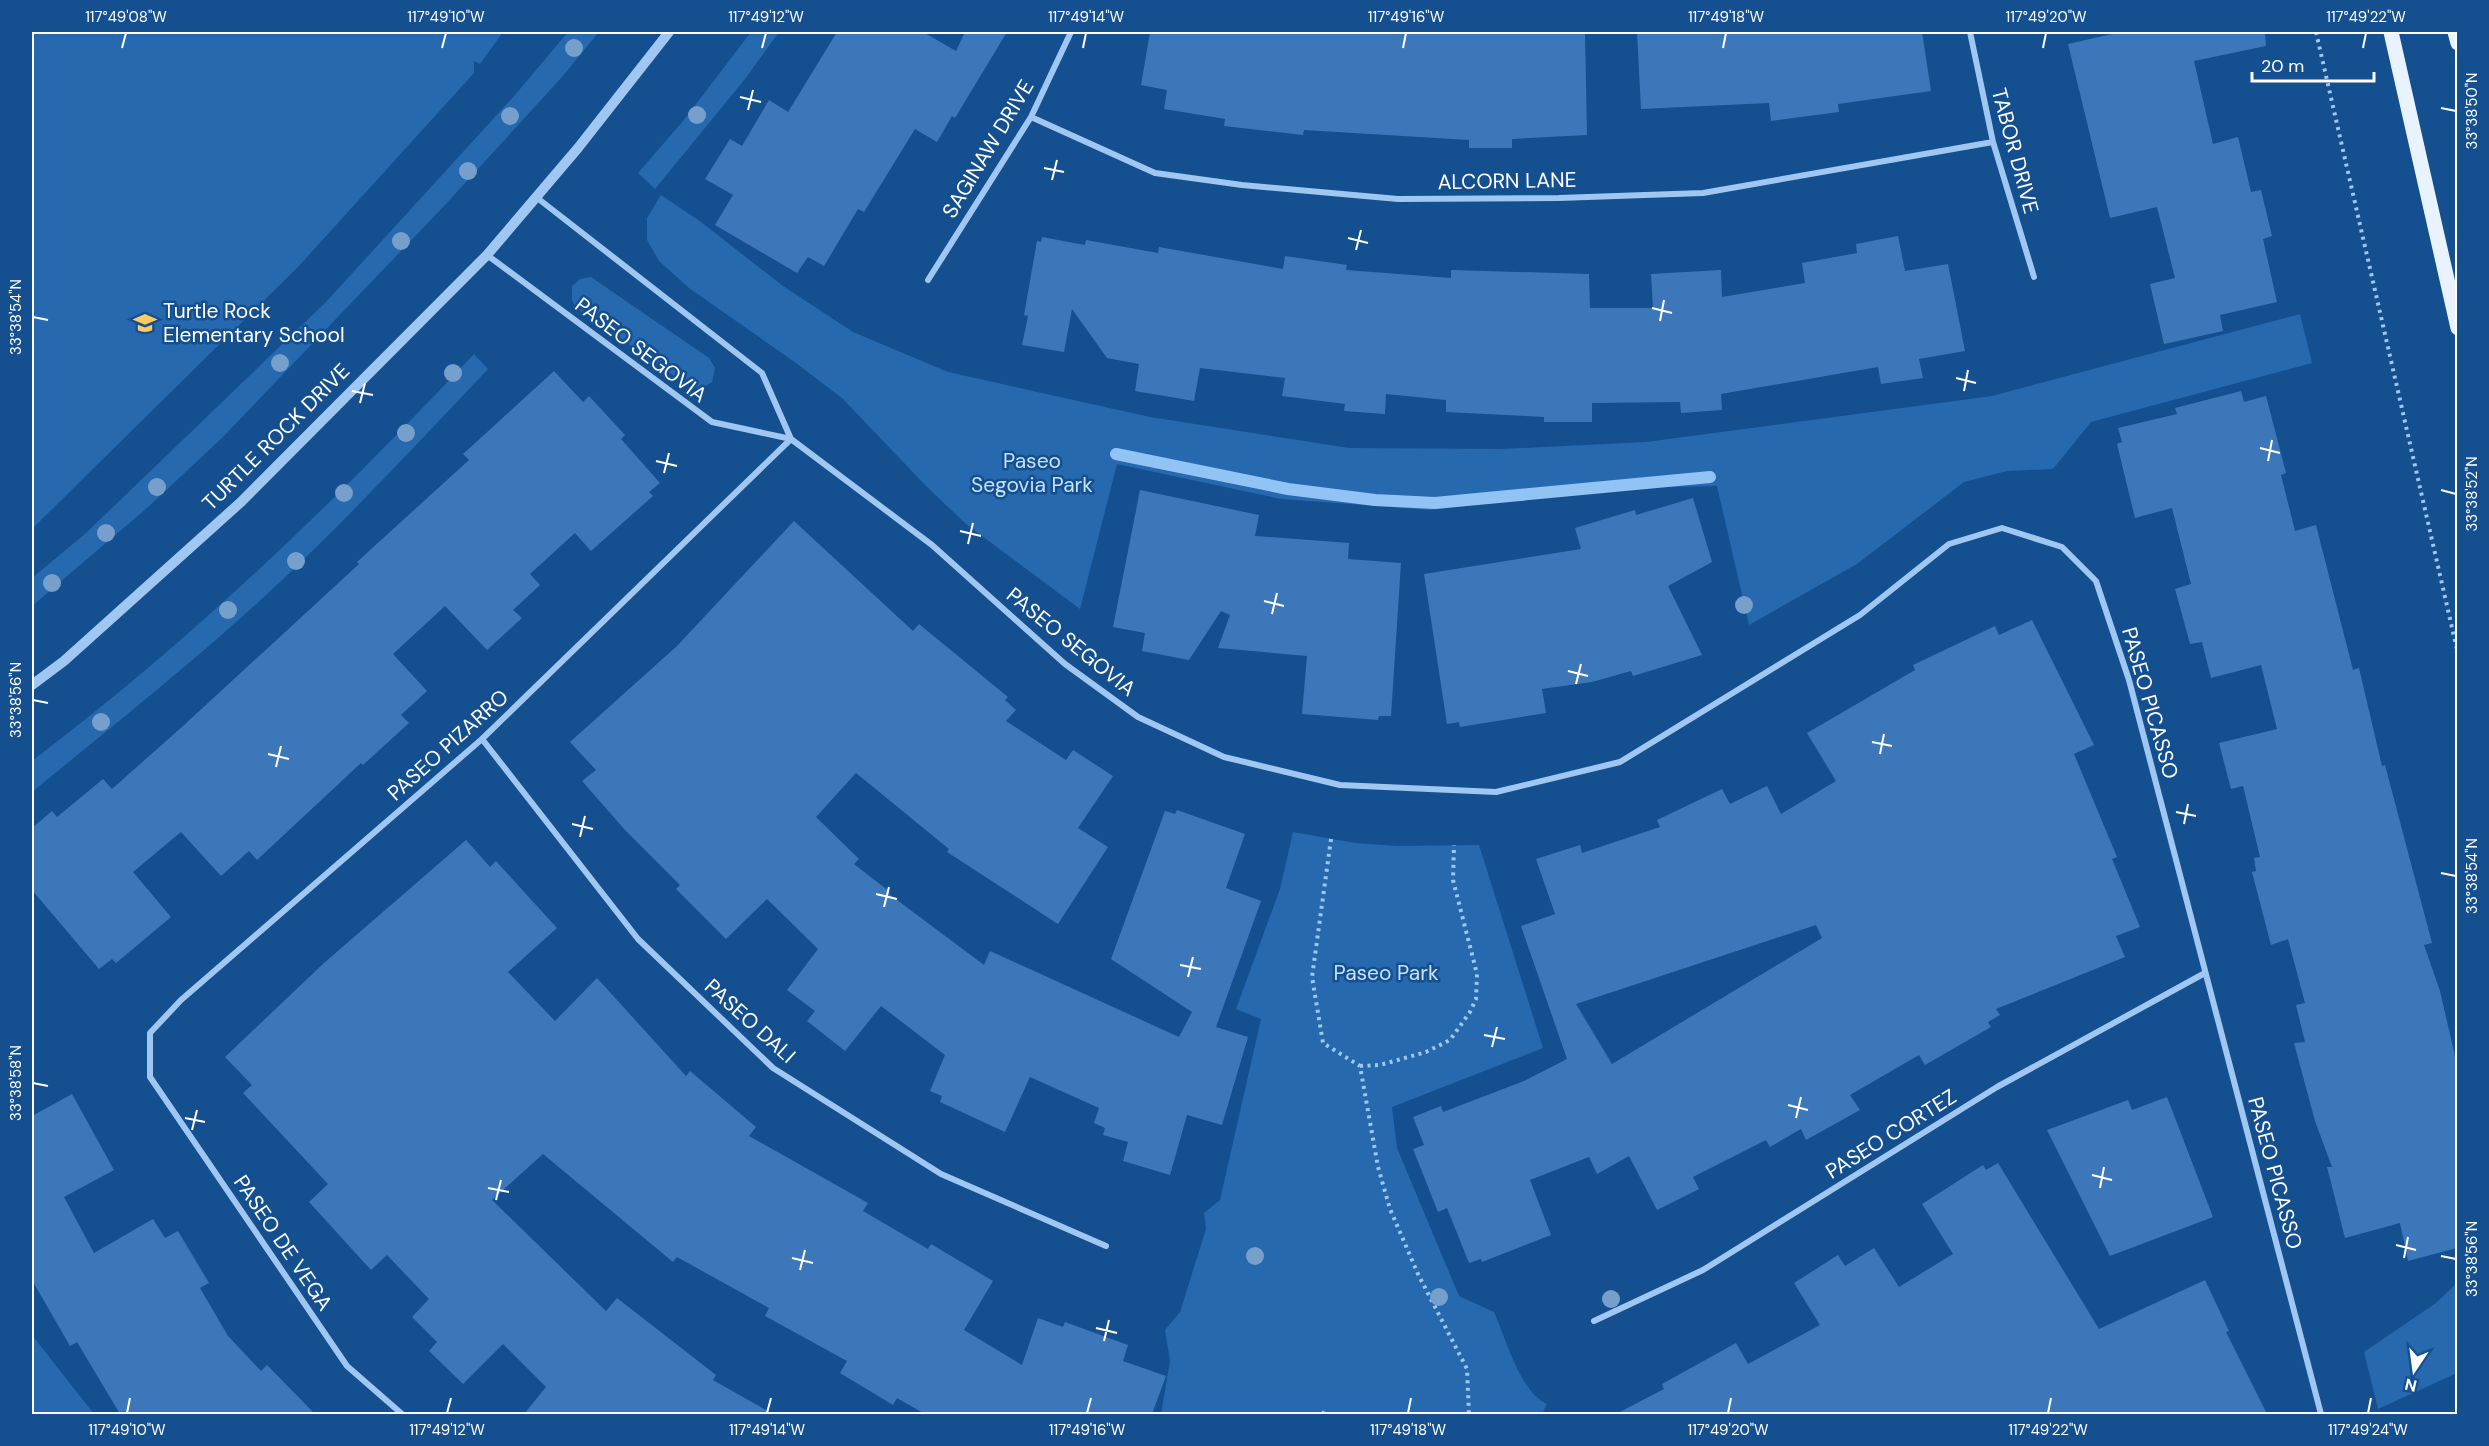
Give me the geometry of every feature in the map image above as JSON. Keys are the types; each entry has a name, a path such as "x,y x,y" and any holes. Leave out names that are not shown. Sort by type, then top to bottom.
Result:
{"main road":[{"path":"2391,32 2457,328"},
{"path":"2455,32 2457,43"}],"street":[{"name":"TURTLE ROCK DRIVE","path":"32,685 64,661 242,502 487,255 579,148 669,32"},
{"name":"SAGINAW DRIVE","path":"928,280 1031,117 1071,32"},
{"name":"TABOR DRIVE","path":"1970,32 1993,142 2034,277"},
{"name":"ALCORN LANE","path":"1031,117 1155,173 1242,185 1398,199 1559,198 1703,193 1993,142"},
{"name":"PASEO SEGOVIA","path":"536,197 762,373 791,439"},
{"name":"PASEO SEGOVIA","path":"487,255 712,422 791,439 932,545 1065,664 1138,717 1224,757 1340,785 1496,792 1620,762"},
{"name":"PASEO PIZARRO","path":"150,1077 150,1034 181,1000 482,740 791,439"},
{"name":"PASEO PICASSO","path":"1620,762 1860,615 1949,544 2002,528 2062,547 2096,581 2129,680 2321,1414"},
{"name":"PASEO DALI","path":"482,740 638,939 773,1068 941,1174 1106,1246"},
{"name":"PASEO CORTEZ","path":"1594,1321 1703,1270 1997,1087 2205,973"},
{"name":"PASEO DE VEGA","path":"150,1077 347,1366 402,1414"}],"path":[{"path":"2316,32 2457,654"},
{"path":"1331,839 1312,977 1323,1042 1360,1066 1380,1065 1426,1052 1450,1040 1470,1012 1476,999 1477,974 1453,880 1454,845"},
{"path":"1360,1066 1378,1167 1390,1209 1418,1274 1467,1369 1469,1414"}],"green space":[{"name":"Turtle Rock Elementary School","path":"32,32 503,32 480,64 474,61 474,73 298,267 32,529"},
{"path":"568,32 599,32 562,77 445,205 222,438 147,508 32,606 32,578 86,533 326,302 515,95"},
{"path":"751,32 779,32 745,79 655,189 638,173 683,121"},
{"name":"Paseo Segovia Park","path":"661,195 701,222 783,286 853,332 948,372 1150,417 1349,448 1501,449 1646,442 1992,396 2300,314 2312,363 2091,422 2053,469 2007,471 1964,482 1857,564 1749,625 1717,486 1624,488 1430,510 1281,499 1117,464 1080,609 966,524 926,486 843,399 689,288 659,261 647,240 647,218"},
{"path":"591,277 709,358 715,368 712,382 704,387 693,389 575,307 572,300 572,286 580,279"},
{"path":"474,354 488,369 322,541 208,647 32,792 32,761 149,667 262,567 370,462"},
{"name":"Paseo Park","path":"1293,832 1355,843 1397,846 1479,845 1543,1048 1392,1107 1397,1148 1459,1296 1494,1312 1522,1377 1537,1398 1547,1404 1542,1414 1161,1414 1170,1361 1165,1330 1180,1312 1206,1229 1204,1213 1220,1200 1261,1019 1236,1009 1280,889"},
{"path":"2457,1283 2457,1373 2378,1409 2364,1352 2436,1303"},
{"path":"32,1335 94,1414 32,1414"}],"building":[{"path":"837,32 923,32 956,51 965,32 1007,32 955,118 952,116 937,142 915,129 864,212 858,209 824,266 808,257 797,273 715,225 733,195 705,179 730,139 742,146 769,100 788,112"},
{"path":"1150,32 1585,32 1587,135 1512,139 1512,148 1469,148 1469,140 1304,130 1303,135 1224,126 1225,119 1164,109 1167,90 1141,85"},
{"path":"1637,32 1922,32 1931,91 1838,104 1839,112 1771,121 1769,103 1641,109"},
{"path":"2121,32 2265,32 2266,46 2194,61 2213,144 2238,137 2251,192 2261,190 2272,236 2263,239 2277,302 2220,315 2223,331 2164,344 2150,284 2175,278 2157,207 2110,218 2068,44"},
{"path":"1898,236 1905,271 1948,264 1965,351 1919,359 1923,378 1881,384 1878,367 1721,394 1722,410 1681,413 1680,402 1592,403 1592,422 1544,422 1544,417 1446,412 1446,400 1386,394 1385,414 1344,411 1345,404 1282,396 1285,378 1200,368 1194,401 1135,391 1139,364 1107,358 1072,309 1064,352 1022,345 1028,316 1024,315 1037,241 1041,242 1042,237 1085,245 1086,240 1158,253 1159,247 1283,269 1285,256 1347,265 1346,270 1451,278 1451,270 1589,274 1590,308 1653,308 1651,274 1721,270 1722,297 1805,283 1802,263 1857,253 1856,244"},
{"path":"554,371 583,402 589,396 625,435 621,439 660,483 649,492 653,496 591,551 575,533 530,574 540,585 513,610 522,618 487,650 445,606 393,654 427,691 401,715 409,723 363,765 361,763 257,860 249,851 221,876 181,832 133,872 171,917 116,963 112,959 99,969 32,890 32,828 52,811 57,817 103,779 112,789 359,564 357,562 469,460 463,454"},
{"path":"2241,391 2244,402 2266,396 2286,473 2281,475 2295,531 2316,525 2353,670 2359,668 2382,766 2385,765 2432,943 2424,945 2440,991 2457,1065 2457,1248 2408,1261 2400,1223 2345,1238 2327,1167 2332,1167 2315,1121 2294,1043 2305,1042 2296,1005 2305,1003 2288,939 2271,945 2252,872 2256,871 2254,858 2260,857 2243,786 2231,789 2219,743 2277,729 2261,665 2211,678 2202,642 2190,644 2175,589 2191,584 2172,508 2135,518 2117,444 2122,442 2118,428 2177,414 2175,408"},
{"path":"1140,490 1259,515 1255,536 1349,543 1348,559 1401,563 1391,716 1379,716 1378,720 1302,714 1307,656 1218,648 1230,615 1221,611 1189,660 1142,651 1145,633 1113,627"},
{"path":"1693,498 1712,562 1668,586 1702,655 1633,676 1631,671 1592,682 1542,689 1546,713 1460,727 1459,722 1447,724 1424,574 1581,549 1575,528 1635,510 1636,515"},
{"path":"794,521 913,631 919,624 1008,697 1005,700 1016,710 1006,721 1066,760 1073,750 1113,776 1078,828 1108,847 1058,924 947,852 949,849 856,773 816,817 859,859 854,864 890,892 889,894 984,965 990,951 1179,1037 1192,1012 1111,959 1165,811 1175,814 1177,810 1245,834 1226,888 1261,901 1216,1027 1248,1037 1222,1125 1187,1115 1170,1175 1123,1161 1128,1142 1103,1135 1105,1128 1094,1123 1099,1108 1030,1077 1005,1132 940,1102 942,1096 930,1091 945,1055 881,1006 845,1051 807,1021 815,1011 787,990 818,949 767,899 726,939 676,889 680,885 625,830 582,781 596,770 570,742 677,646"},
{"path":"2032,620 2094,745 2074,754 2117,857 2112,859 2140,927 2116,936 2125,957 1996,1009 2000,1015 1988,1022 1991,1027 1925,1065 1919,1055 1850,1095 1860,1110 1806,1140 1801,1129 1770,1147 1766,1140 1693,1177 1699,1189 1657,1210 1629,1156 1597,1174 1589,1157 1530,1180 1551,1235 1482,1262 1481,1259 1469,1263 1447,1208 1438,1212 1413,1149 1424,1145 1413,1117 1441,1106 1443,1112 1524,1081 1567,1059 1521,926 1555,914 1536,859 1580,845 1582,853 1660,827 1657,820 1722,789 1730,804 1767,786 1781,814 1836,781 1807,733 1915,670 1913,665 1995,626 1999,635","holes":["1816,925 1822,938 1612,1064 1576,1004"]},
{"path":"466,840 490,867 496,861 557,928 508,972 555,1021 597,978 686,1076 690,1071 756,1127 749,1136 868,1203 863,1211 928,1249 931,1244 993,1281 964,1330 1022,1365 1038,1318 1063,1327 1065,1322 1128,1345 1123,1361 1166,1376 1152,1414 925,1414 897,1398 893,1405 840,1373 847,1361 765,1316 769,1308 677,1257 673,1262 543,1154 492,1200 606,1311 617,1298 716,1375 713,1380 773,1414 524,1414 546,1387 503,1344 463,1384 429,1351 437,1342 412,1317 429,1299 387,1255 371,1270 309,1202 328,1184 243,1093 252,1085 225,1057 324,963"},
{"path":"72,1094 114,1170 64,1197 94,1253 153,1219 165,1238 178,1231 209,1283 200,1288 228,1336 261,1371 267,1365 315,1414 120,1414 77,1342 70,1346 32,1280 32,1116"},
{"path":"2167,1097 2213,1217 2110,1256 2047,1130 2128,1100 2132,1110"},
{"path":"1998,1163 2099,1329 2205,1280 2229,1331 2226,1332 2267,1414 1616,1414 1664,1389 1662,1384 1736,1343 1748,1364 1820,1325 1794,1283 1838,1255 1845,1266 1874,1248 1899,1287 1953,1254 1922,1204 1983,1165 1986,1170"}],"waterway":[{"path":"1116,454 1288,489 1375,500 1435,503 1710,477"}],"place":[{"name":"Turtle Rock Elementary School","path":"145,323"}]}
